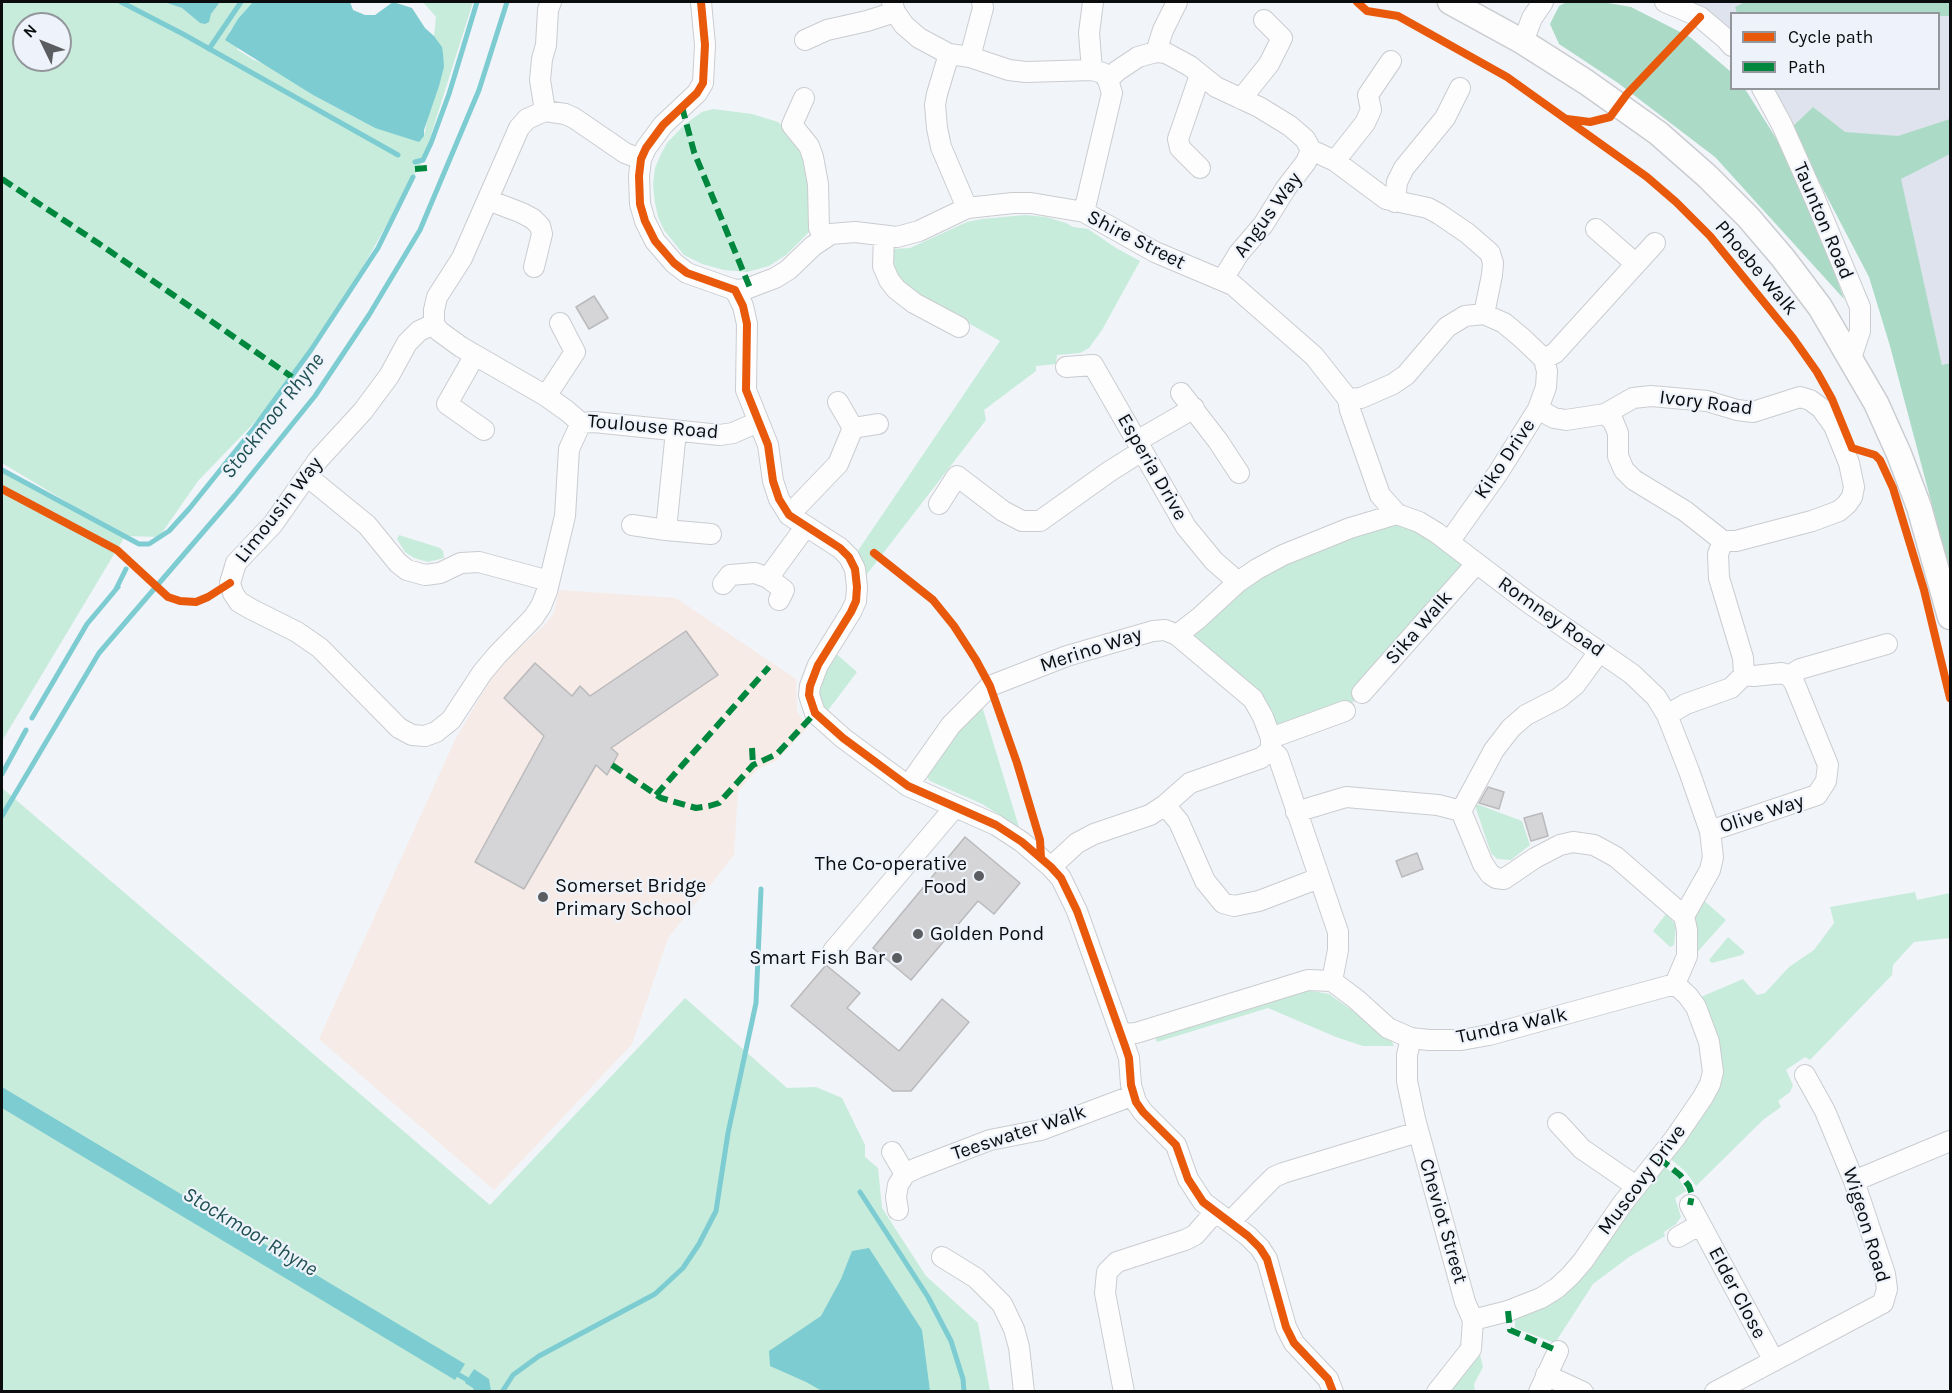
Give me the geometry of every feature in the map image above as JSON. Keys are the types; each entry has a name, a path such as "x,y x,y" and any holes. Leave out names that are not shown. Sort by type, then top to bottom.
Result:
{"main road":[{"name":"Taunton Road","path":"1450,2 1523,42 1619,105 1658,134 1707,176 1748,217 1783,258 1820,307 1876,403 1919,507 1950,617"}],"street":[{"path":"544,111 540,80 546,45 548,10 551,2"},
{"path":"701,2 705,45 703,83 697,93 663,125 641,159 639,176 640,204 645,221 655,241 674,263 687,273 735,290 746,289 775,278 788,270 824,238 819,228 818,184 813,157 809,146 792,125 804,98"},
{"path":"970,57 983,8 982,2"},
{"path":"1084,212 1112,93 1100,75 1089,33 1093,2"},
{"path":"1156,52 1163,30 1177,2"},
{"path":"1523,42 1532,18 1543,2"},
{"path":"1676,4 1700,17 1730,45"},
{"path":"805,40 827,30 867,21 894,7 904,25 919,38 950,54 970,57 1009,70 1100,75 1138,57 1166,52 1178,58 1216,87 1259,107 1290,126 1305,139 1311,150 1335,161 1386,199 1428,208 1467,233 1490,253 1492,275 1484,314"},
{"path":"1241,99 1269,64 1282,38 1264,20"},
{"path":"950,54 935,105 937,128 941,147 967,208"},
{"path":"1335,161 1365,123 1371,110 1368,95 1391,61"},
{"path":"1200,75 1178,139 1180,148 1200,168"},
{"path":"1395,202 1397,182 1404,168 1444,118 1460,88"},
{"name":"Taunton Road","path":"1763,90 1779,119 1815,199 1860,307 1860,331 1851,358"},
{"path":"434,324 437,297 462,258 474,226 488,200 519,128 527,119 544,111 565,114 624,153 641,159"},
{"name":"Angus Way","path":"1223,279 1239,253 1263,225 1286,188 1306,162 1311,150"},
{"path":"488,200 522,213 540,226 541,243 534,267"},
{"name":"Shire Street","path":"824,238 831,234 849,232 897,237 908,235 967,208 1013,203 1084,212 1155,252 1233,285 1314,356 1348,399 1380,495 1397,514"},
{"path":"1596,230 1635,263"},
{"path":"884,236 883,266 896,289 914,303 959,327"},
{"path":"1348,399 1361,398 1393,384 1406,375 1437,338 1465,316 1484,314 1504,323 1522,338 1545,365 1655,243"},
{"path":"735,290 743,306 747,324 746,390 768,445 773,481 779,499 789,515 832,542 849,557 855,569 858,586 855,602 818,665 810,686 810,702 815,713 843,738 908,786 996,825 1022,842 1061,878 1077,911 1121,1034 1129,1058 1134,1095 1143,1113 1176,1145 1195,1191 1203,1202 1260,1248 1267,1259 1286,1327 1294,1343 1328,1379 1333,1392"},
{"path":"546,396 575,352 560,323"},
{"name":"Toulouse Road","path":"434,324 439,331 475,355 546,396 581,423 594,422 720,435 733,433 758,422"},
{"name":"Limousin Way","path":"434,324 419,331 406,343 389,376 363,411 318,460 273,524 236,563 230,583 239,602 297,632 320,648 399,728 412,735 426,735 436,732 451,720 482,673 541,606 565,516 569,449 581,423"},
{"path":"475,355 447,404 484,430"},
{"name":"Esperia Drive","path":"1066,367 1093,365 1186,527 1215,561 1238,582"},
{"name":"Kiko Drive","path":"1449,542 1498,473 1538,409 1546,387 1545,365"},
{"path":"1181,393 1239,473"},
{"name":"Ivory Road","path":"1605,414 1633,398 1651,396 1707,401 1753,412 1800,397 1810,400 1821,408 1834,426 1849,463 1854,487 1847,504 1839,511 1812,521 1729,543 1722,541"},
{"path":"838,402 853,428"},
{"path":"939,504 957,476 1003,511 1022,521 1041,521 1194,408"},
{"path":"1538,409 1554,418 1566,420 1605,414 1613,421 1618,433 1618,456 1624,470 1722,541 1718,554 1719,578 1743,658 1744,675 1731,688 1686,704 1667,715"},
{"path":"853,428 878,424"},
{"path":"789,515 838,464 853,428"},
{"path":"666,530 676,431"},
{"path":"307,476 367,525 398,563 407,570 425,575 440,573 461,563 479,562 549,581"},
{"path":"1121,1034 1146,1030 1308,980 1332,981 1338,950 1338,932 1263,717 1252,699 1177,634 1199,618 1238,582 1257,569 1283,555 1350,528 1397,514"},
{"name":"Romney Road","path":"1397,514 1419,522 1449,542 1529,603 1632,674 1647,687 1667,715 1710,831 1713,857 1710,870 1684,916"},
{"path":"632,525 711,534"},
{"path":"768,578 806,526"},
{"name":"Sika Walk","path":"1362,693 1476,564"},
{"path":"723,584 730,575 755,573 768,578 784,590 779,600"},
{"name":"Merino Way","path":"908,786 951,725 990,686 1067,656 1153,631 1165,630 1177,634"},
{"path":"1744,675 1782,673 1789,676 1800,669 1887,644"},
{"path":"1461,811 1494,750 1511,728 1526,715 1559,698 1575,685 1599,652"},
{"name":"Olive Way","path":"1710,831 1817,795 1826,781 1828,765 1794,682 1789,676"},
{"path":"1051,867 1071,849 1094,834 1150,815 1190,783 1261,758 1271,744 1345,711"},
{"path":"1296,812 1347,797 1438,805 1461,811"},
{"path":"1165,805 1179,822 1205,882 1223,903 1234,906 1259,902 1319,878"},
{"path":"833,951 955,807"},
{"path":"1461,811 1483,864 1496,878 1504,879 1560,845 1584,843 1605,850 1616,857 1684,916 1687,930 1687,956 1675,984"},
{"name":"Tundra Walk","path":"1332,981 1389,1028 1411,1038 1461,1040 1489,1035 1675,984"},
{"name":"Muscovy Drive","path":"1473,1320 1524,1305 1557,1288 1583,1261 1607,1224 1675,1138 1703,1097 1713,1072 1712,1057 1704,1026 1688,996 1675,984"},
{"name":"Cheviot Street","path":"1411,1038 1407,1055 1407,1082 1418,1132 1465,1302 1473,1320 1471,1349 1437,1392"},
{"name":"Wigeon Road","path":"1715,1392 1883,1303 1887,1289 1885,1274 1854,1181 1825,1111 1805,1075"},
{"name":"Teeswater Walk","path":"905,1174 990,1140 1041,1130 1134,1095"},
{"path":"1558,1123 1582,1149 1636,1186"},
{"path":"1124,1392 1105,1293 1107,1272 1117,1262 1195,1235 1260,1191 1274,1177 1283,1173 1418,1132"},
{"path":"1854,1181 1950,1141"},
{"path":"892,1152 905,1174 898,1185 896,1197 898,1210"},
{"name":"Elder Close","path":"1690,1205 1774,1361"},
{"name":"Elder Close","path":"1678,1237 1699,1225"},
{"path":"942,1257 976,1278 1002,1304 1012,1323 1019,1347 1024,1392"},
{"path":"1558,1351 1542,1383 1583,1392"}],"shaded area":[{"path":"1665,2 1950,2 1950,363 1942,365 1900,179 1813,107 1791,128 1763,90 1940,90 1940,12 1730,12 1730,45"},
{"name":"Somerset Bridge Primary School","path":"559,590 676,598 796,679 797,712 808,727 776,761 758,769 738,791 734,855 668,938 632,1044 494,1190 319,1039 455,740 492,677 546,624 554,613"}],"green space":[{"path":"2,2 164,2 182,8 200,23 220,2 253,2 229,32 238,50 267,65 313,95 375,128 424,136 442,48 434,36 436,17 423,2 473,2 423,160 345,299 274,402 198,481 159,537 125,536 2,741 2,470 107,526 2,463"},
{"path":"1567,2 1602,2 1631,7 1690,37 1730,71 1730,90 1746,90 1781,146 1819,228 1844,299 1715,157 1618,83 1559,44 1550,24 1559,6"},
{"path":"1745,2 1950,2 1950,16 1940,16 1940,12 1737,12 1735,7"},
{"path":"1813,107 1845,132 1898,136 1950,119 1950,154 1901,179 1942,365 1950,363 1950,573 1890,346 1869,277 1791,128"},
{"path":"713,109 752,114 778,122 805,150 812,204 809,232 786,255 769,266 747,272 724,270 702,264 684,255 664,230 658,217 653,186 655,168 661,154 667,143 685,124 702,112"},
{"path":"1025,215 1046,217 1073,227 1088,229 1140,261 1102,330 1089,348 1080,353 1057,355 1056,364 1036,366 1036,371 984,410 986,420 857,587 851,561 1000,341 903,286 896,275 892,249 910,248 967,222"},
{"path":"1397,514 1476,564 1345,711 1271,738 1263,717 1177,635 1238,582"},
{"path":"399,535 440,548 444,558 428,562 414,558 405,552 397,539"},
{"path":"833,651 857,672 826,713 819,696 818,678"},
{"path":"981,703 1019,827 982,804 930,781 926,776 927,769"},
{"path":"2,788 490,1205 685,998 787,1088 816,1087 842,1098 865,1145 865,1157 878,1168 882,1208 926,1276 978,1323 990,1391 2,1391"},
{"path":"1474,803 1522,821 1530,845 1511,860 1497,859 1491,853"},
{"path":"1915,892 1917,900 1950,893 1950,938 1914,942 1893,965 1892,975 1810,1060 1805,1057 1786,1070 1793,1085 1790,1092 1778,1101 1781,1107 1764,1119 1696,1186 1686,1172 1667,1156 1712,1087 1696,999 1743,979 1757,995 1765,993 1789,967 1814,950 1834,923 1830,907"},
{"path":"1700,897 1726,920 1691,959 1692,906"},
{"path":"1666,914 1676,925 1674,945 1670,947 1653,931"},
{"path":"1728,937 1745,952 1742,955 1712,963 1709,960"},
{"path":"1306,990 1329,994 1390,1037 1394,1046 1363,1046 1268,1008 1157,1042 1154,1034"},
{"path":"1659,1163 1678,1177 1686,1191 1675,1198 1681,1217 1676,1224 1664,1232 1665,1236 1629,1257 1593,1284 1555,1343 1515,1328 1515,1315 1531,1309"},
{"path":"1478,1346 1483,1367 1474,1384 1475,1391 1444,1392"}],"water":[{"path":"164,2 220,2 211,14 209,22 205,24 200,23 182,8"},
{"path":"253,2 350,2 353,10 365,15 375,15 393,2 412,8 425,28 442,47 443,53 444,67 424,136 419,142 375,128 313,95 225,40 238,19"},
{"path":"2,1087 465,1364 455,1380 2,1108"},
{"path":"869,1248 922,1330 930,1391 822,1391 770,1366 769,1351 821,1316 841,1279 852,1251"},
{"path":"474,1369 489,1379 491,1391 478,1391 465,1383"}],"building":[{"path":"594,296 608,318 589,329 576,307"},
{"path":"686,631 718,675 611,748 618,754 607,775 596,765 524,889 475,862 544,736 504,698 535,663 572,696 580,686 590,696"},
{"path":"1488,787 1504,792 1499,809 1479,803"},
{"path":"1542,813 1548,836 1531,841 1524,818"},
{"path":"965,837 1020,883 994,914 978,901 911,980 873,948"},
{"path":"1417,853 1423,869 1402,877 1396,861"},
{"path":"826,965 860,993 847,1008 899,1051 942,999 969,1022 911,1091 893,1091 791,1006"}],"waterway":[{"path":"121,2 183,34 398,155"},
{"path":"209,49 241,2"},
{"path":"415,162 423,160 431,143 449,94 477,2"},
{"name":"Stockmoor Rhyne","path":"2,816 99,653 235,495 315,396 369,315 420,230 479,90 507,2"},
{"path":"2,470 139,544 149,544 169,531 254,428 311,350 378,248 413,177"},
{"path":"32,718 87,624 118,587 116,589 126,569"},
{"path":"2,774 26,730"},
{"path":"502,1392 513,1375 539,1356 655,1294 683,1268 699,1244 716,1211 728,1133 756,1003 761,889"},
{"name":"Stockmoor Rhyne","path":"860,1192 928,1297 951,1341 963,1379 964,1392"},
{"name":"Stockmoor Rhyne","path":"452,1371 473,1383 478,1392"}],"marked path":[{"path":"682,107 694,152 750,288"},
{"path":"415,169 428,168"},
{"path":"2,179 292,377"},
{"path":"656,795 769,667"},
{"path":"612,765 661,798 696,808 709,806 719,803 753,765 777,754 815,713"},
{"path":"752,748 753,765"},
{"path":"1659,1158 1680,1175 1689,1186 1692,1195 1690,1205"},
{"path":"1508,1311 1510,1330 1558,1351"}],"cycle path":[{"path":"701,2 705,45 703,83 697,93 663,125 646,148 641,159 639,176 640,204 655,241 674,263 687,273 735,290 743,306 747,324 746,390 768,445 773,481 779,499 789,515 840,548 849,557 855,569 856,601 818,665 810,686 809,695 815,713 843,738 908,786 996,825 1022,842 1061,878 1077,911 1125,1046 1136,1102 1176,1145 1188,1179 1203,1202 1248,1236 1260,1248 1267,1259 1286,1327 1294,1343 1328,1379 1333,1392"},
{"name":"Phoebe Walk","path":"1357,2 1367,11 1398,16 1507,77 1647,177 1710,236 1793,338 1817,372 1832,399 1852,448 1875,455 1880,460 1893,488 1924,590 1950,698"},
{"path":"1567,119 1590,122 1610,117 1627,94 1700,17"},
{"path":"2,489 117,550 168,597 180,601 196,602 230,583"},
{"path":"874,553 933,600 954,626 976,660 990,686 1017,763 1040,840 1041,858"}],"place":[{"name":"The Co-operative Food","path":"979,876"},
{"name":"Somerset Bridge Primary School","path":"543,897"},
{"name":"Golden Pond","path":"918,934"},
{"name":"Smart Fish Bar","path":"897,958"}]}
